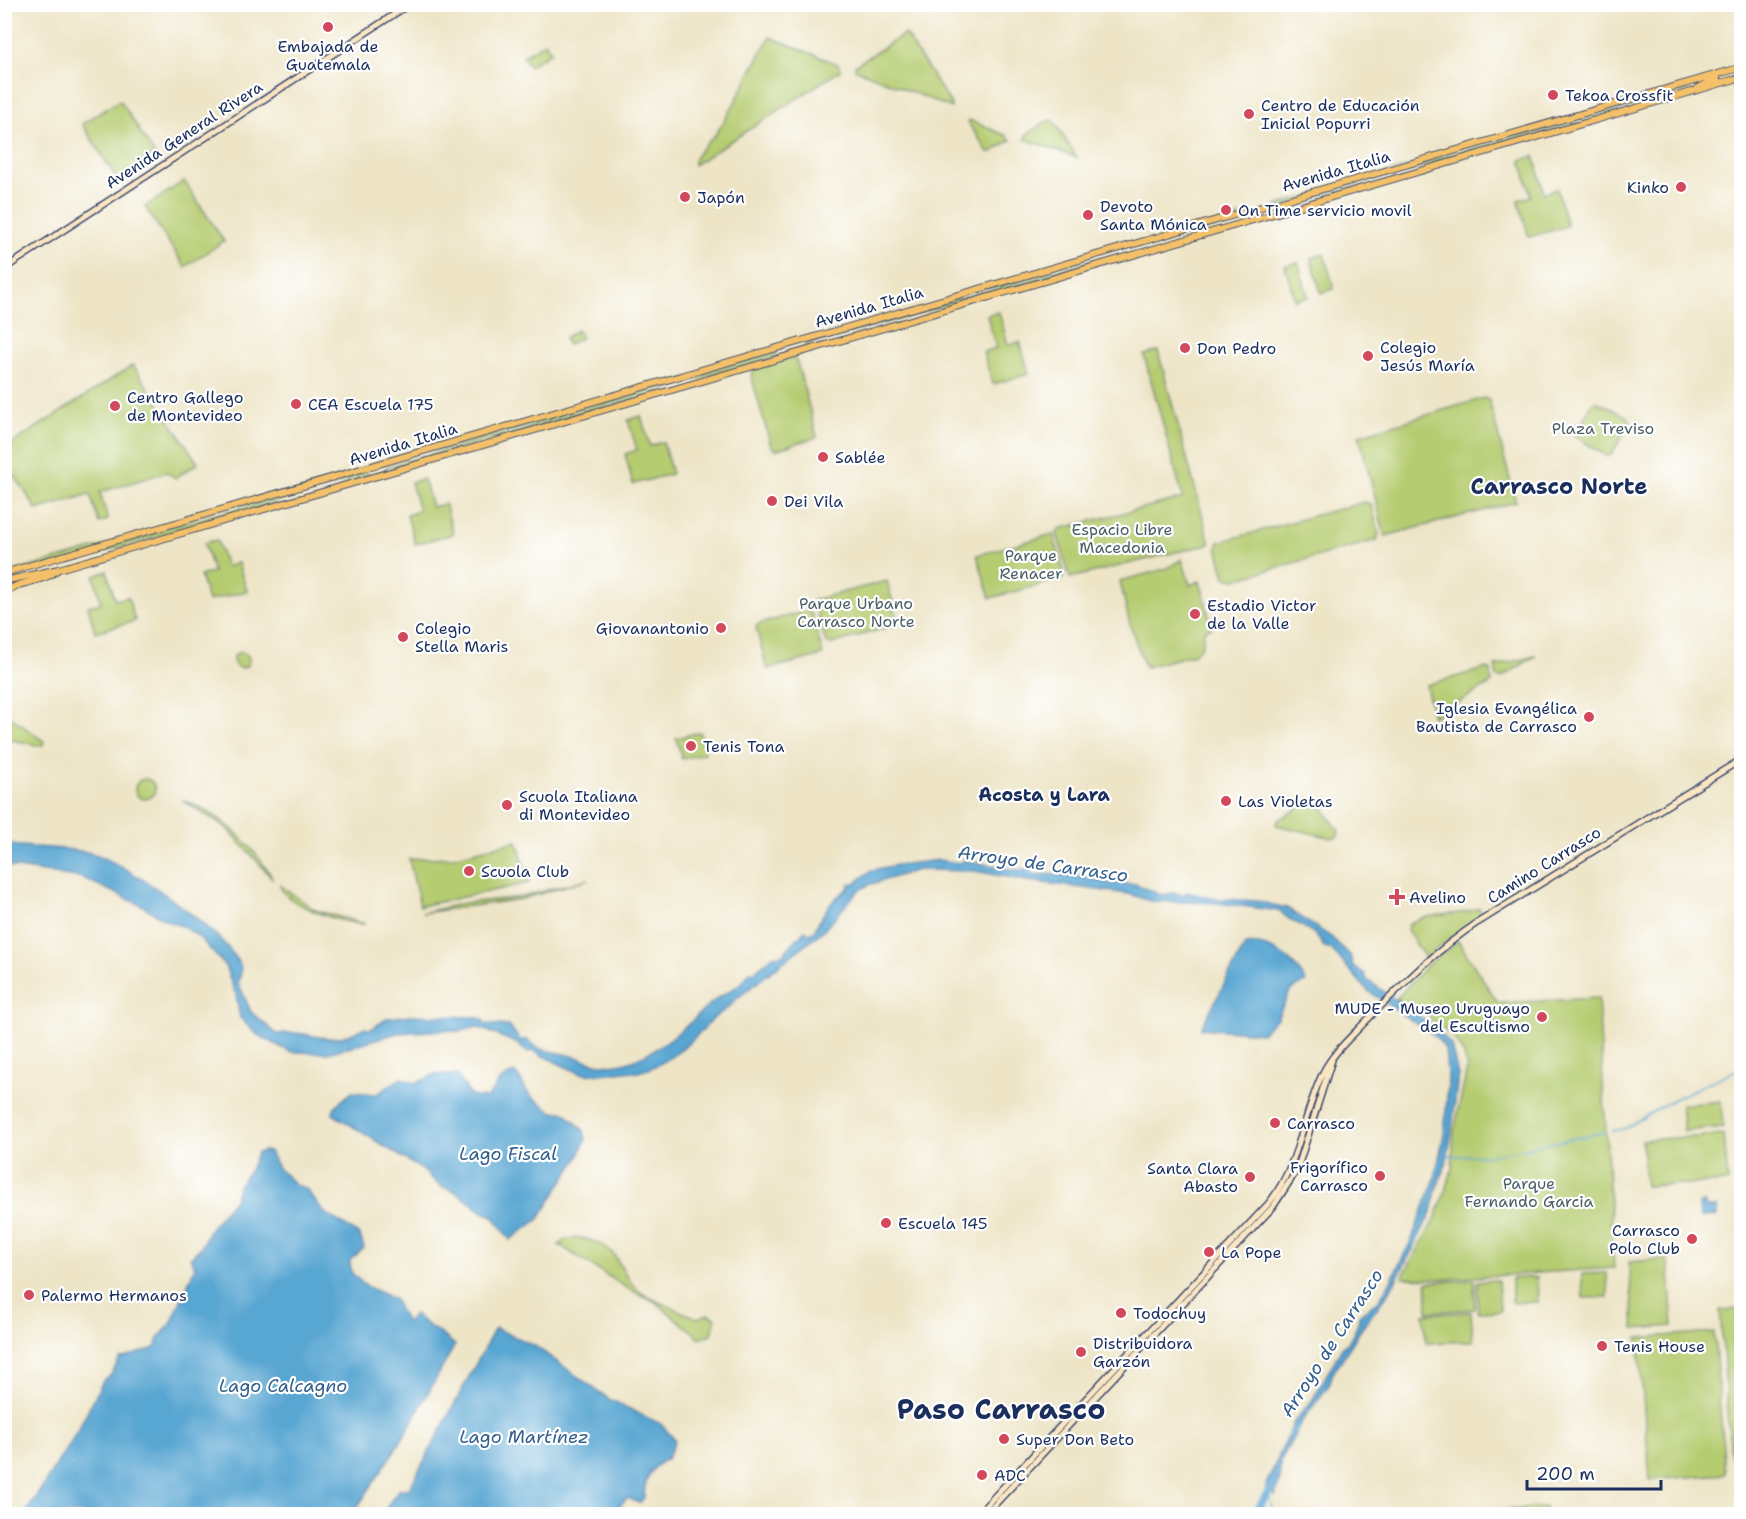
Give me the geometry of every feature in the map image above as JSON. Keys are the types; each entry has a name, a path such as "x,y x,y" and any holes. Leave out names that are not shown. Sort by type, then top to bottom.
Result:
{"main road":[{"name":"Avenida General Rivera","path":"4,269 410,4"},
{"name":"Avenida Italia","path":"4,573 1742,69"},
{"path":"1724,82 1725,77 1742,69"},
{"path":"1692,92 1717,79 1719,74"},
{"name":"Avenida Italia","path":"4,581 59,569 1742,77"},
{"path":"1131,255 1135,249 1160,237"},
{"path":"1099,264 1122,252 1128,246"},
{"path":"4,594 16,586 53,575 59,569"},
{"name":"Camino Carrasco","path":"1332,1060 1421,965 1456,936 1742,759"},
{"path":"978,1515 1269,1203 1296,1155 1317,1086 1332,1060"},
{"path":"986,1515 1273,1207 1302,1158 1332,1060"}],"green space":[{"path":"905,34 951,104 951,108 855,69 855,65"},
{"path":"770,37 838,64 841,70 694,165 696,156 725,121"},
{"path":"545,42 551,52 529,66 523,56"},
{"path":"1686,86 1688,90 1274,209 1278,205"},
{"path":"120,100 155,155 117,179 82,124"},
{"path":"969,120 1007,136 1011,140 992,152 988,152 968,123"},
{"path":"1053,120 1077,158 1025,139 1026,135 1045,122"},
{"path":"1534,156 1544,193 1557,189 1567,226 1529,237 1518,200 1531,196 1521,160"},
{"path":"184,181 224,241 185,267 145,207"},
{"path":"1255,212 1256,216 1164,241 1166,238"},
{"path":"1324,254 1334,289 1321,293 1311,258"},
{"path":"1093,259 1096,261 1094,263 805,346 808,343"},
{"path":"1298,262 1308,297 1295,300 1285,266"},
{"path":"999,312 1008,345 1020,342 1029,374 993,384 983,352 996,348 987,315"},
{"path":"577,330 582,337 568,345 564,338"},
{"name":"Espacio Libre Macedonia","path":"1158,351 1210,544 1070,578 1057,534 1059,529 1183,498 1144,355"},
{"path":"775,352 778,356 431,457 387,469 385,467"},
{"path":"793,357 797,362 817,437 775,450 771,446 751,375 753,369"},
{"name":"Centro Gallego de Montevideo","path":"133,365 198,463 175,478 167,472 100,492 108,520 99,523 90,494 37,510 5,461 5,448"},
{"path":"1484,398 1489,400 1516,502 1385,536 1359,435"},
{"name":"Plaza Treviso","path":"1596,401 1628,417 1631,422 1611,455 1606,456 1575,436 1592,403"},
{"path":"641,416 650,446 663,442 672,474 633,484 625,454 637,450 628,420"},
{"path":"367,471 369,474 364,476 72,561 5,577 5,574"},
{"path":"424,479 432,507 445,504 453,534 415,544 407,515 419,511 411,482"},
{"path":"1364,502 1371,504 1379,534 1377,540 1236,579 1225,577 1217,547 1219,542"},
{"name":"Parque Renacer","path":"1053,534 1064,572 1063,579 990,598 977,555"},
{"path":"217,540 226,567 238,563 247,591 208,601 200,576 213,572 204,543"},
{"path":"1182,559 1190,585 1200,581 1212,627 1204,631 1202,646 1194,654 1145,667 1130,625 1120,581 1168,568"},
{"path":"107,571 115,600 128,597 135,621 95,632 88,606 101,603 94,576"},
{"name":"Parque Urbano Carrasco Norte","path":"887,581 899,624 832,644 826,643 813,600"},
{"path":"806,611 812,614 823,655 767,669 756,627 759,624"},
{"path":"241,652 249,660 241,668 233,660"},
{"path":"1536,656 1501,678 1497,677 1495,666"},
{"path":"1487,668 1491,671 1492,683 1433,717 1426,685"},
{"path":"12,718 45,742 42,746 5,739 5,722"},
{"name":"Tenis Tona","path":"700,732 705,753 682,759 676,738"},
{"path":"145,779 152,782 155,789 152,796 145,799 138,796 135,789 138,782"},
{"path":"1316,798 1339,831 1338,836 1332,838 1276,825 1278,820"},
{"path":"182,800 209,812 234,831 256,854 273,879 227,828"},
{"name":"Scuola Club","path":"517,841 529,883 420,906 409,859 453,857"},
{"path":"588,879 523,899 422,913 464,903 522,897"},
{"path":"280,885 315,910 365,924 330,917 302,906 283,892"},
{"path":"1479,908 1482,915 1425,958 1407,930 1409,924 1426,917 1461,913"},
{"name":"Parque Fernando Garcia","path":"1458,941 1498,1003 1598,998 1614,1268 1446,1279 1402,1278 1436,1217 1448,1184 1452,1169 1454,1131 1467,1069 1464,1055 1454,1038 1431,1019 1426,1011 1406,1005 1396,999 1427,965"},
{"path":"1721,1101 1723,1127 1684,1131 1681,1105"},
{"path":"1724,1135 1728,1182 1645,1186 1642,1140"},
{"path":"583,1238 607,1248 630,1281 643,1294 697,1318 708,1314 716,1318 712,1334 700,1338 654,1301 630,1290 559,1245 566,1239"},
{"path":"1668,1259 1673,1326 1634,1329 1629,1262"},
{"path":"1607,1273 1608,1297 1583,1298 1582,1274"},
{"path":"1537,1277 1538,1302 1512,1303 1512,1278"},
{"path":"1474,1280 1475,1309 1428,1312 1427,1282"},
{"path":"1498,1280 1500,1311 1478,1312 1477,1281"},
{"path":"1741,1309 1741,1456 1731,1457 1720,1310"},
{"path":"1471,1312 1473,1341 1426,1343 1424,1314"},
{"path":"1714,1332 1725,1474 1650,1480 1638,1338"},
{"path":"1545,1507 1546,1514 1480,1514 1480,1512"}],"water":[{"path":"5,844 91,853 127,870 173,900 216,935 231,951 241,967 238,982 251,1012 277,1034 290,1033 329,1038 350,1034 363,1028 371,1029 388,1018 410,1015 473,1017 482,1019 485,1024 509,1026 520,1040 528,1040 543,1050 607,1065 635,1059 670,1039 715,1000 742,982 750,971 753,973 773,956 782,955 805,930 809,934 814,932 828,908 848,889 849,884 855,883 872,870 939,860 960,863 963,860 1017,870 1029,869 1033,874 1076,875 1108,883 1135,884 1161,895 1173,893 1185,895 1186,892 1211,898 1257,901 1287,908 1331,937 1350,955 1353,966 1365,974 1366,979 1436,1028 1451,1045 1458,1075 1446,1164 1436,1190 1433,1208 1390,1291 1364,1325 1333,1373 1329,1385 1302,1421 1280,1462 1280,1477 1275,1496 1266,1489 1266,1485 1294,1422 1311,1402 1342,1348 1351,1338 1359,1315 1378,1301 1388,1286 1412,1239 1435,1178 1444,1134 1448,1084 1445,1049 1437,1038 1368,991 1332,950 1323,946 1315,935 1280,911 1218,903 1150,901 1129,894 1028,881 975,871 918,870 868,885 858,891 825,929 735,1000 688,1044 668,1059 638,1072 588,1074 581,1073 534,1051 527,1052 516,1043 477,1027 459,1032 448,1030 398,1033 328,1053 290,1052 256,1034 240,1018 236,995 225,966 200,938 145,907 83,878 5,866"},
{"path":"1255,944 1271,949 1292,962 1306,982 1291,990 1277,1018 1262,1033 1201,1028 1245,945"},
{"name":"Lago Fiscal","path":"515,1073 531,1096 552,1112 565,1112 584,1131 586,1139 578,1158 538,1220 510,1240 493,1216 483,1212 454,1191 440,1186 424,1171 333,1114 334,1107 352,1092 377,1094 401,1078 416,1083 436,1074 457,1075 471,1096 488,1098 499,1082"},
{"name":"Lago Calcagno","path":"270,1152 278,1168 296,1185 305,1188 325,1213 360,1235 364,1248 350,1260 351,1272 364,1285 394,1299 405,1321 409,1321 414,1314 455,1345 401,1441 353,1514 25,1514 75,1435 104,1379 111,1375 120,1359 155,1348 160,1336 171,1324 195,1267 190,1258 201,1247 209,1230 235,1198 239,1184 250,1170 257,1153"},
{"path":"1704,1203 1707,1208 1717,1208 1717,1216 1700,1217 1699,1205"},
{"name":"Lago Martínez","path":"495,1328 535,1346 609,1399 661,1424 675,1440 668,1458 653,1469 647,1479 644,1498 639,1503 628,1498 620,1505 621,1514 382,1514 399,1489 409,1489"}],"waterway":[{"path":"1612,1131 1624,1129 1674,1099 1742,1067"},
{"path":"1446,1156 1493,1155 1605,1132"},
{"name":"Arroyo de Carrasco","path":"1255,1514 1273,1484"},
{"path":"1269,1493 1273,1514"}],"place":[{"name":"Embajada de Guatemala","path":"328,27"},
{"name":"Tekoa Crossfit","path":"1553,95"},
{"name":"Centro de Educación Inicial Popurri","path":"1249,114"},
{"name":"Kinko","path":"1681,187"},
{"name":"Japón","path":"685,197"},
{"name":"On Time servicio movil","path":"1226,210"},
{"name":"Devoto Santa Mónica","path":"1088,215"},
{"name":"Don Pedro","path":"1185,348"},
{"name":"Colegio Jesús María","path":"1368,356"},
{"name":"CEA Escuela 175","path":"296,404"},
{"name":"Centro Gallego de Montevideo","path":"115,406"},
{"name":"Sablée","path":"823,457"},
{"name":"Dei Vila","path":"772,501"},
{"name":"Estadio Victor de la Valle","path":"1195,614"},
{"name":"Giovanantonio","path":"721,628"},
{"name":"Colegio Stella Maris","path":"403,637"},
{"name":"Iglesia Evangélica Bautista de Carrasco","path":"1589,717"},
{"name":"Tenis Tona","path":"691,746"},
{"name":"Las Violetas","path":"1226,801"},
{"name":"Scuola Italiana di Montevideo","path":"507,805"},
{"name":"Scuola Club","path":"469,871"},
{"name":"Avelino","path":"1397,897"},
{"name":"MUDE - Museo Uruguayo del Escultismo","path":"1542,1017"},
{"name":"Carrasco","path":"1275,1123"},
{"name":"Frigorífico Carrasco","path":"1380,1176"},
{"name":"Santa Clara Abasto","path":"1250,1177"},
{"name":"Escuela 145","path":"886,1223"},
{"name":"Carrasco Polo Club","path":"1692,1239"},
{"name":"La Pope","path":"1209,1252"},
{"name":"Palermo Hermanos","path":"29,1295"},
{"name":"Todochuy","path":"1121,1313"},
{"name":"Tenis House","path":"1602,1346"},
{"name":"Distribuidora Garzón","path":"1081,1352"},
{"name":"Super Don Beto","path":"1004,1439"},
{"name":"ADC","path":"982,1475"}],"district":[{"name":"Carrasco Norte","path":"1559,486"},
{"name":"Acosta y Lara","path":"1044,795"},
{"name":"Paso Carrasco","path":"1001,1409"}]}
